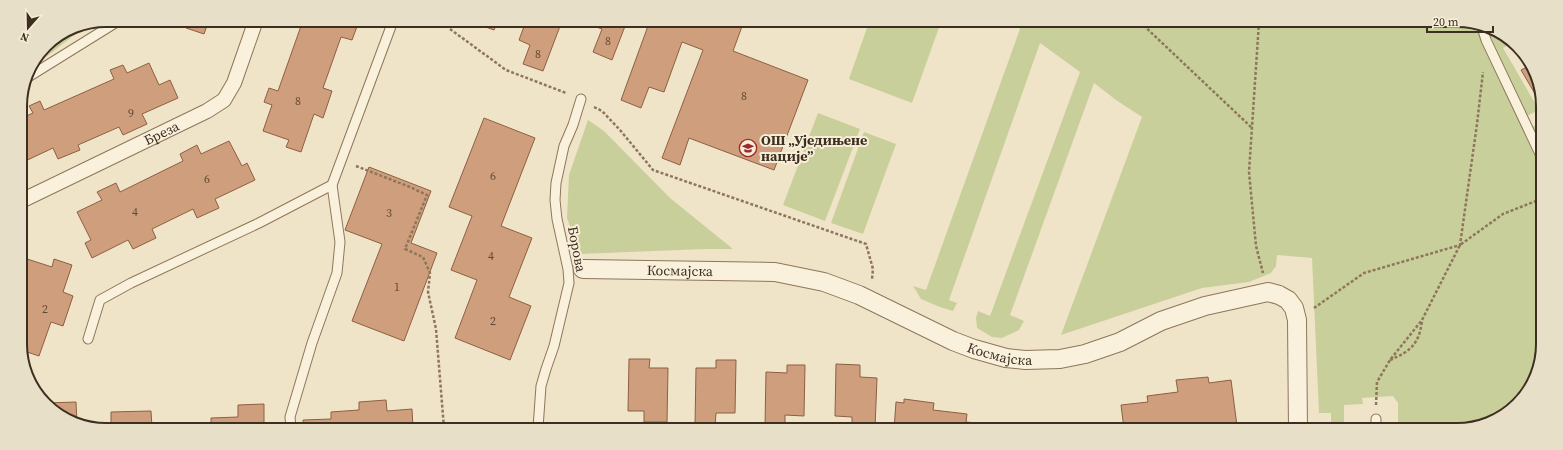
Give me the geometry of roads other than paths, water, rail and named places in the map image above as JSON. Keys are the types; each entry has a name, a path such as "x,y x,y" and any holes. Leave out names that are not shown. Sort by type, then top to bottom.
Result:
{"street":[{"name":"Бреза","path":"27,198 207,111 224,100 234,83 254,27"},
{"name":"Космајска","path":"583,269 776,272 824,282 859,295 960,344 1006,358 1025,360 1060,359 1085,354 1120,342 1161,321 1205,306 1268,292 1279,295 1288,300 1294,308 1297,320 1298,423"}],"lane":[{"path":"34,73 109,27"},
{"path":"291,423 290,417 312,343 337,273 340,242 332,185 391,27"},
{"path":"1483,32 1536,145"},
{"name":"Борова","path":"538,423 541,386 554,346 569,283 568,268 557,219 555,200 556,183 564,146 573,125 581,99"},
{"path":"88,339 100,300 131,283 332,185"}],"place":[{"name":"ОШ „Уједињене нације”","path":"748,148"}]}
